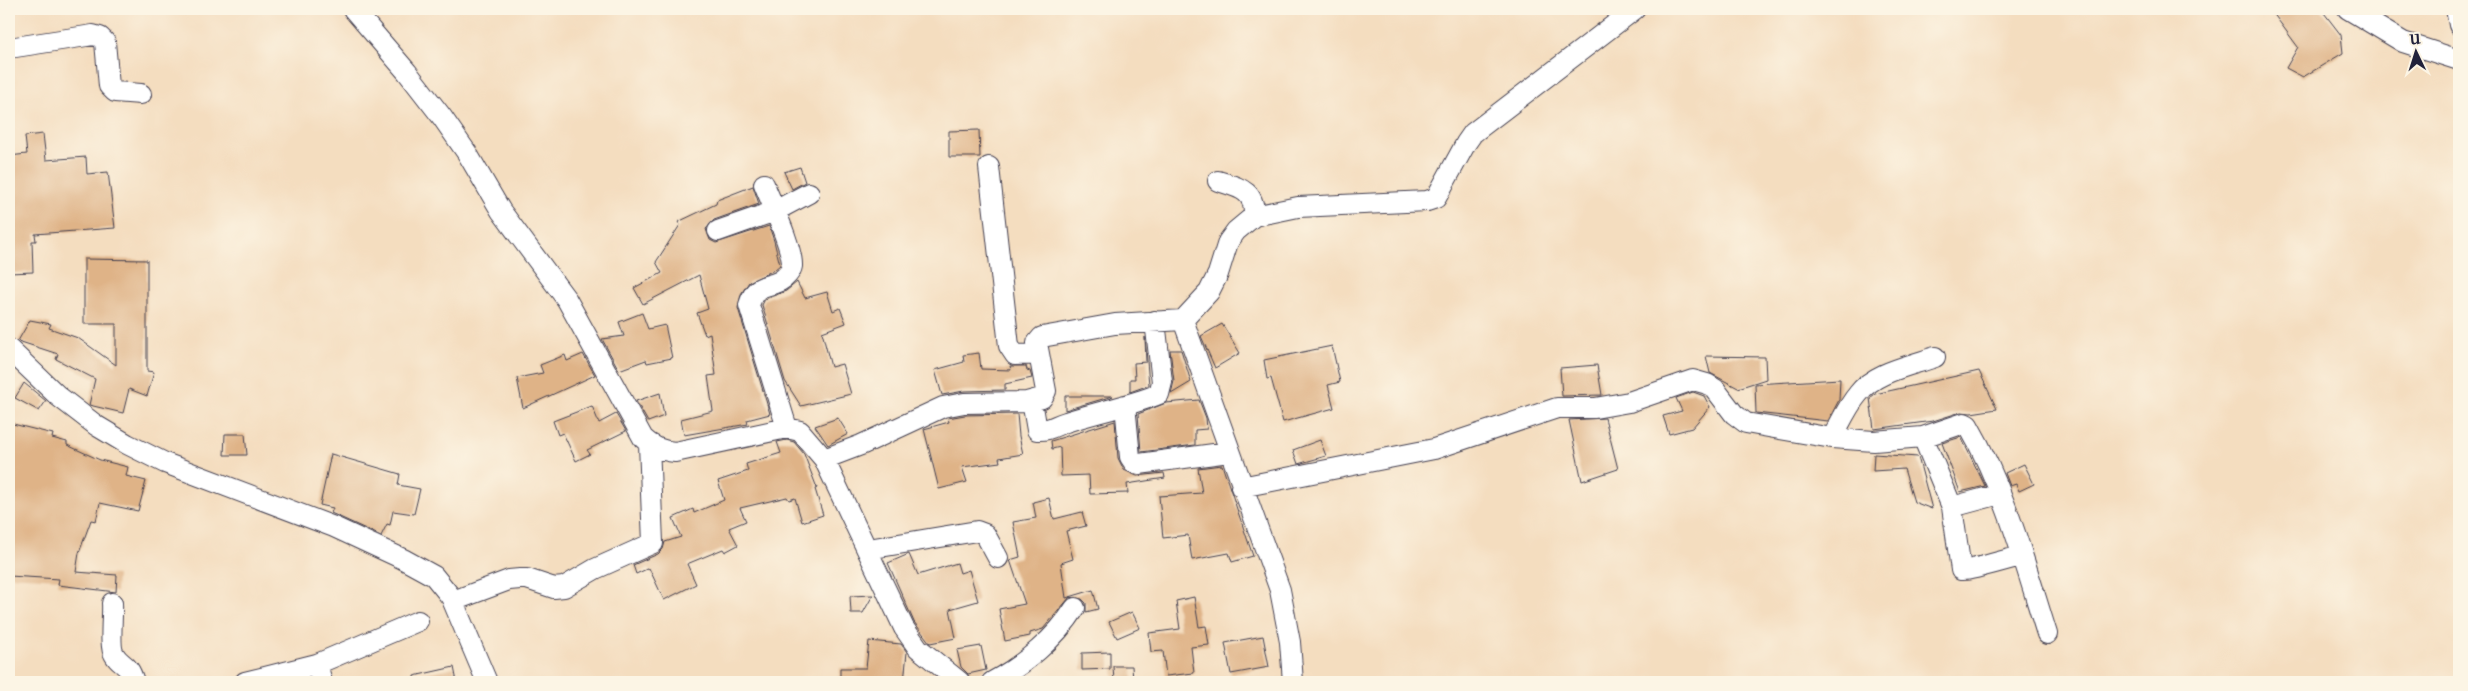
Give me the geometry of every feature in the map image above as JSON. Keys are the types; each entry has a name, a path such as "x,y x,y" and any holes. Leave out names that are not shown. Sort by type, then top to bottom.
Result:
{"street":[{"path":"353,9 407,72 467,153 500,210 567,300 637,429 649,444 675,452 787,428 800,430 824,459 904,628 918,648 960,682"},
{"path":"824,459 862,445 943,408 964,403 1032,401 1042,398 1046,391 1038,354 1039,340 1050,334 1115,324 1183,320 1209,292 1218,274 1228,242 1236,230 1254,216 1298,207 1427,201 1436,198 1473,133 1635,9"},
{"path":"2348,9 2403,42 2459,60"},
{"path":"2456,9 2459,25"},
{"path":"9,48 92,35 100,37 105,42 109,86 115,92 141,94"},
{"path":"989,167 1009,346 1014,355 1038,354"},
{"path":"1218,181 1246,192 1254,201 1254,216"},
{"path":"764,184 775,211 792,266 788,274 781,281 760,287 752,294 749,305 787,428"},
{"path":"718,231 775,211 809,193"},
{"path":"1183,320 1241,487 1280,590 1290,642 1293,682"},
{"path":"1032,401 1037,430 1048,430 1063,422 1111,411 1159,394 1162,382 1155,321"},
{"path":"9,349 58,396 97,426 128,444 165,463 334,527 403,559 434,576 442,584 453,601 487,682"},
{"path":"1832,438 1857,394 1866,384 1886,374 1935,357"},
{"path":"1241,487 1434,449 1478,436 1557,408 1595,408 1629,402 1694,380 1715,389 1734,414 1746,423 1832,438 1874,441 1923,437 1958,423 1968,425 1982,449 2000,494 2048,634"},
{"path":"1125,405 1130,457 1134,463 1139,464 1229,452"},
{"path":"1923,437 1952,507 1961,570 1971,570 1994,562 2022,556"},
{"path":"453,601 509,580 527,579 554,588 572,584 596,569 652,544 654,540 649,444"},
{"path":"1952,507 2000,494"},
{"path":"868,549 977,531 984,534 998,558"},
{"path":"112,603 112,650 130,670 134,682"},
{"path":"992,682 1046,643 1065,624 1075,608"},
{"path":"245,682 319,673 418,621"}],"building":[{"path":"2270,9 2321,9 2341,35 2343,53 2303,77 2286,68 2298,47"},
{"path":"979,130 980,157 949,157 949,131"},
{"path":"43,134 46,160 86,157 87,174 108,172 115,228 35,234 36,241 32,241 33,272 9,273 9,207 12,207 9,156 27,154 25,136"},
{"path":"800,167 805,182 792,189 784,172"},
{"path":"753,186 759,204 714,220 706,229 710,240 716,243 769,226 780,265 749,282 741,294 738,308 770,414 747,420 748,424 684,435 681,419 713,411 708,376 716,375 710,333 705,335 697,313 708,309 699,275 643,304 634,288 662,273 656,262 680,225 678,222 716,204 717,200"},
{"path":"84,259 147,260 147,371 154,372 147,396 129,389 123,413 89,405 95,379 56,359 58,354 18,341 30,320 51,324 49,328 78,338 116,365 116,324 84,324"},
{"path":"797,282 805,298 827,292 833,311 840,308 846,323 822,332 831,367 842,364 851,394 801,406 785,381 762,305 765,299 786,291"},
{"path":"642,313 648,329 665,325 672,358 647,363 646,360 619,370 602,339 624,336 619,322"},
{"path":"1222,324 1240,353 1215,368 1201,336"},
{"path":"1145,337 1149,385 1130,392 1130,379 1135,379 1134,363 1146,362"},
{"path":"1332,346 1340,382 1328,385 1334,408 1283,422 1271,378 1267,379 1264,360"},
{"path":"1170,350 1181,350 1191,382 1171,394 1174,381"},
{"path":"979,353 981,369 1011,370 1010,366 1026,366 1032,378 1005,384 1005,390 964,391 942,395 935,370 964,362 963,355"},
{"path":"583,354 595,375 523,408 517,378 543,373 540,365 565,355 567,361"},
{"path":"1706,356 1765,357 1766,379 1738,388 1710,373"},
{"path":"1597,365 1602,395 1562,396 1560,368"},
{"path":"1979,371 1997,409 1971,413 1961,412 1933,421 1874,429 1870,398 1875,394"},
{"path":"1840,379 1839,400 1828,421 1756,413 1755,384"},
{"path":"24,383 46,401 39,411 15,398"},
{"path":"1693,392 1704,396 1710,407 1692,428 1669,434 1663,416 1682,411 1676,398"},
{"path":"660,393 664,416 648,422 636,401"},
{"path":"1065,396 1113,396 1065,410"},
{"path":"1199,400 1206,418 1207,429 1195,430 1195,445 1141,452 1138,414 1166,403"},
{"path":"592,406 599,423 616,414 626,431 587,450 590,454 576,461 563,433 558,435 553,421"},
{"path":"1017,414 1023,454 999,458 1000,462 962,467 967,482 939,489 924,429 949,422 948,418 965,415"},
{"path":"838,418 848,434 828,445 815,426"},
{"path":"1605,418 1618,469 1582,481 1569,420"},
{"path":"1115,421 1118,458 1124,470 1137,476 1164,473 1165,478 1127,484 1128,493 1090,494 1089,475 1061,476 1060,447 1052,449 1051,441"},
{"path":"9,423 53,434 52,438 67,442 67,445 100,460 128,467 126,476 146,481 138,511 100,503 96,521 91,520 79,553 76,572 117,575 116,592 58,585 59,579 9,576 9,491 11,479 9,478"},
{"path":"225,434 245,434 247,455 224,455"},
{"path":"1961,437 1985,486 1960,492 1942,443"},
{"path":"787,440 794,442 804,454 817,488 815,489 823,515 802,522 795,498 789,500 787,497 740,508 746,521 729,528 738,545 725,552 723,549 687,564 696,584 664,600 649,568 636,574 633,565 658,554 663,549 665,542 681,537 673,518 693,509 694,513 724,500 718,481 748,471 746,464 781,453 777,442"},
{"path":"1320,440 1326,456 1298,464 1293,450"},
{"path":"331,454 400,474 398,485 420,489 414,514 393,511 390,525 387,524 381,536 331,513 333,508 320,505"},
{"path":"1874,454 1918,457 1932,509 1914,502 1904,469 1873,471"},
{"path":"2024,464 2034,484 2019,491 2016,484 2010,486 2005,473"},
{"path":"1222,465 1253,556 1232,562 1229,553 1192,560 1188,535 1163,538 1159,496 1202,493 1198,468"},
{"path":"1049,498 1054,519 1082,512 1086,526 1066,531 1073,559 1061,563 1066,598 1093,590 1098,609 1086,612 1086,603 1082,599 1070,597 1043,629 1030,633 1030,636 1005,641 999,609 1025,604 1010,560 1020,557 1013,522 1036,518 1033,502"},
{"path":"909,554 918,575 957,563 960,573 969,570 978,601 950,609 956,638 930,643 914,622 888,563"},
{"path":"873,595 863,613 851,613 850,596"},
{"path":"1194,597 1199,627 1206,626 1209,645 1191,647 1194,673 1166,676 1163,651 1151,652 1149,633 1180,629 1176,601"},
{"path":"1132,612 1140,628 1117,638 1109,622"},
{"path":"1263,636 1269,667 1231,674 1225,643"},
{"path":"869,641 901,644 907,652 904,682 840,682 840,668 866,668"},
{"path":"981,646 986,670 968,674 961,667 957,650"},
{"path":"1110,652 1110,669 1082,670 1082,653"},
{"path":"1113,666 1132,666 1133,682 1114,682"},
{"path":"454,667 457,682 414,682 414,676"}]}
